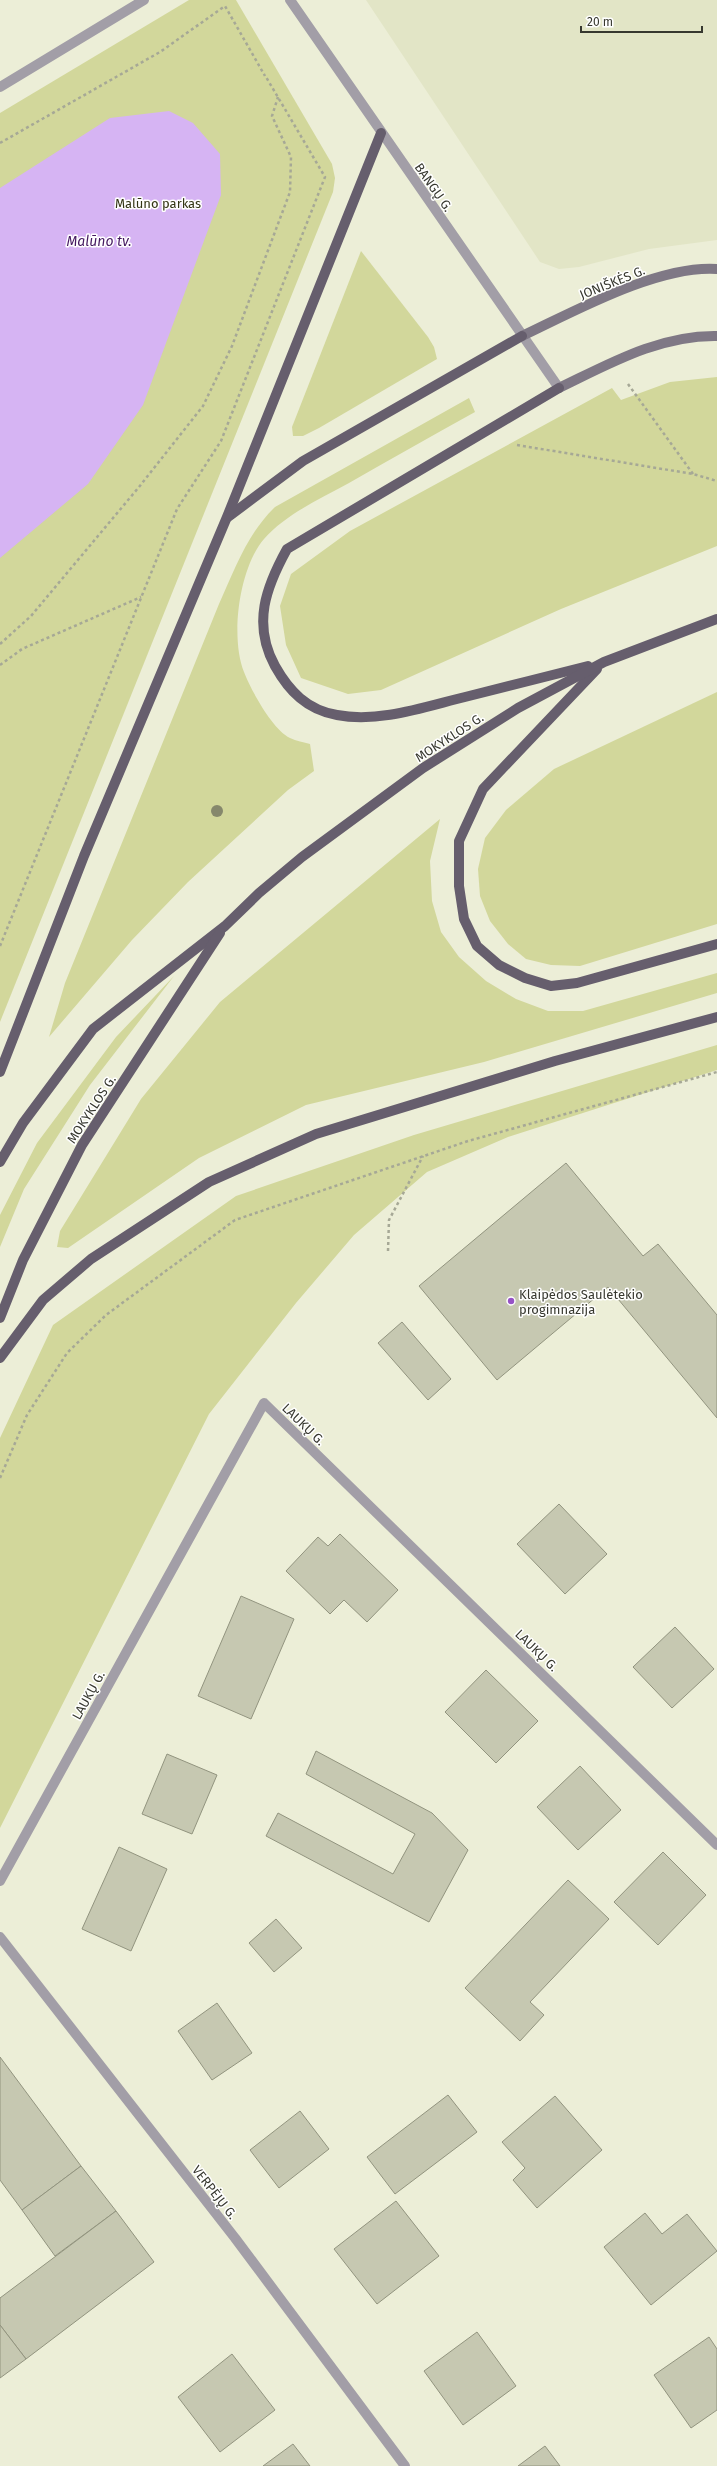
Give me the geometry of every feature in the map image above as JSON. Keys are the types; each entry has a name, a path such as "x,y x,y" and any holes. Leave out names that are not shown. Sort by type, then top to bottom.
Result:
{"main road":[{"path":"0,1072 84,856 227,517 381,133"},
{"name":"JONIŠKĖS G.","path":"522,336 584,307 662,276 708,268 717,269"},
{"path":"227,517 303,461 522,336"},
{"path":"604,662 391,716 336,715 309,705 287,687 268,653 262,618 270,579 287,549 559,388 612,362 656,344 701,336 717,336"},
{"name":"MOKYKLOS G.","path":"0,1162 23,1123 93,1029 225,926 259,893 302,857 423,768 518,708 604,662 717,619"},
{"path":"604,662 483,789 459,841 458,886 464,919 477,946 499,965 525,978 551,986 577,983 717,944"},
{"name":"MOKYKLOS G.","path":"0,1318 23,1260 82,1146 225,926"},
{"path":"0,1358 43,1300 91,1259 209,1182 316,1134 555,1061 717,1017"}],"street":[{"path":"0,87 144,0"},
{"name":"BANGŲ G.","path":"290,0 559,388"},
{"name":"LAUKŲ G.","path":"0,1881 264,1403 717,1845"},
{"name":"VERPĖJŲ G.","path":"0,1937 235,2238 405,2466"}],"path":[{"path":"0,143 160,52 225,6 324,177 221,441 177,509 0,946"},
{"path":"0,644 31,616 139,487 203,406 232,346 290,192 293,174 291,157 272,116 278,97"},
{"path":"612,362 693,474"},
{"path":"476,438 693,474 717,480"},
{"path":"0,665 22,649 141,597"},
{"path":"0,1478 27,1415 67,1352 106,1315 235,1220 468,1141 717,1072"},
{"path":"388,1252 389,1220 423,1156"}],"shaded area":[{"path":"366,0 717,0 717,240 649,249 579,267 559,269 540,262"}],"green space":[{"name":"Malūno parkas","path":"189,0 236,0 332,164 335,178 333,192 0,1022 0,113"},
{"path":"361,251 428,337 434,347 437,359 319,428 303,436 293,436 292,427"},
{"path":"717,377 717,546 561,609 381,690 348,694 301,678 286,645 280,606 291,574 350,531 612,388 621,400 670,382"},
{"path":"469,398 475,412 315,501 282,522 264,539 255,552 248,567 239,603 238,641 244,672 263,708 276,726 290,738 310,744 314,771 288,790 188,882 132,940 49,1037 65,983 219,604 242,552 249,540 265,517 275,507"},
{"path":"717,692 717,924 580,966 551,965 526,959 508,944 490,921 480,896 478,869 485,838 506,810 554,769"},
{"path":"440,819 430,861 432,901 441,932 459,957 486,981 516,999 548,1011 583,1011 717,973 717,993 484,1062 306,1105 199,1158 68,1248 57,1247 60,1231 141,1099 220,1002"},
{"path":"174,976 90,1085 24,1189 0,1247 0,1215 37,1143 116,1037"},
{"path":"717,1045 717,1070 508,1137 427,1172 354,1235 296,1303 209,1414 0,1828 0,1438 53,1325 236,1196 414,1135"}],"water":[{"name":"Malūno tv.","path":"169,111 193,123 220,154 221,195 143,405 88,484 0,558 0,188 110,118"}],"building":[{"name":"Klaipėdos Saulėtekio progimnazija","path":"566,1163 643,1256 658,1244 717,1315 717,1418 608,1287 497,1380 419,1286"},
{"path":"402,1322 451,1379 428,1400 378,1343"},
{"path":"559,1504 607,1554 565,1594 517,1544"},
{"path":"340,1534 398,1590 367,1622 344,1600 330,1614 286,1571 318,1537 328,1546"},
{"path":"241,1596 294,1619 251,1719 198,1696"},
{"path":"675,1627 714,1669 672,1708 633,1667"},
{"path":"486,1670 538,1721 496,1763 445,1712"},
{"path":"316,1751 432,1813 468,1850 429,1922 266,1836 278,1813 393,1874 415,1834 306,1774"},
{"path":"167,1754 217,1775 192,1834 142,1814"},
{"path":"580,1766 621,1810 578,1850 537,1807"},
{"path":"119,1847 167,1869 131,1951 82,1929"},
{"path":"663,1852 706,1895 658,1945 614,1902"},
{"path":"568,1880 609,1919 530,2002 544,2015 520,2041 465,1988"},
{"path":"276,1919 302,1948 274,1972 249,1943"},
{"path":"217,2003 252,2053 212,2080 178,2031"},
{"path":"0,2057 81,2166 22,2210 0,2180"},
{"path":"448,2095 477,2132 395,2194 367,2157"},
{"path":"555,2096 602,2150 537,2208 513,2180 525,2168 502,2142"},
{"path":"300,2111 329,2149 279,2188 250,2150"},
{"path":"81,2166 116,2211 55,2256 22,2210"},
{"path":"396,2201 439,2256 377,2304 334,2249"},
{"path":"116,2211 154,2262 26,2359 0,2325 0,2298"},
{"path":"645,2213 662,2234 687,2214 717,2251 651,2305 604,2247"},
{"path":"0,2325 26,2359 0,2378"},
{"path":"477,2332 516,2386 463,2425 424,2371"},
{"path":"709,2337 717,2349 717,2410 691,2428 654,2375"},
{"path":"232,2354 275,2410 220,2452 178,2397"},
{"path":"293,2444 310,2466 263,2466"},
{"path":"545,2446 560,2466 518,2466"}],"place":[{"name":"Klaipėdos Saulėtekio progimnazija","path":"511,1301"}]}
